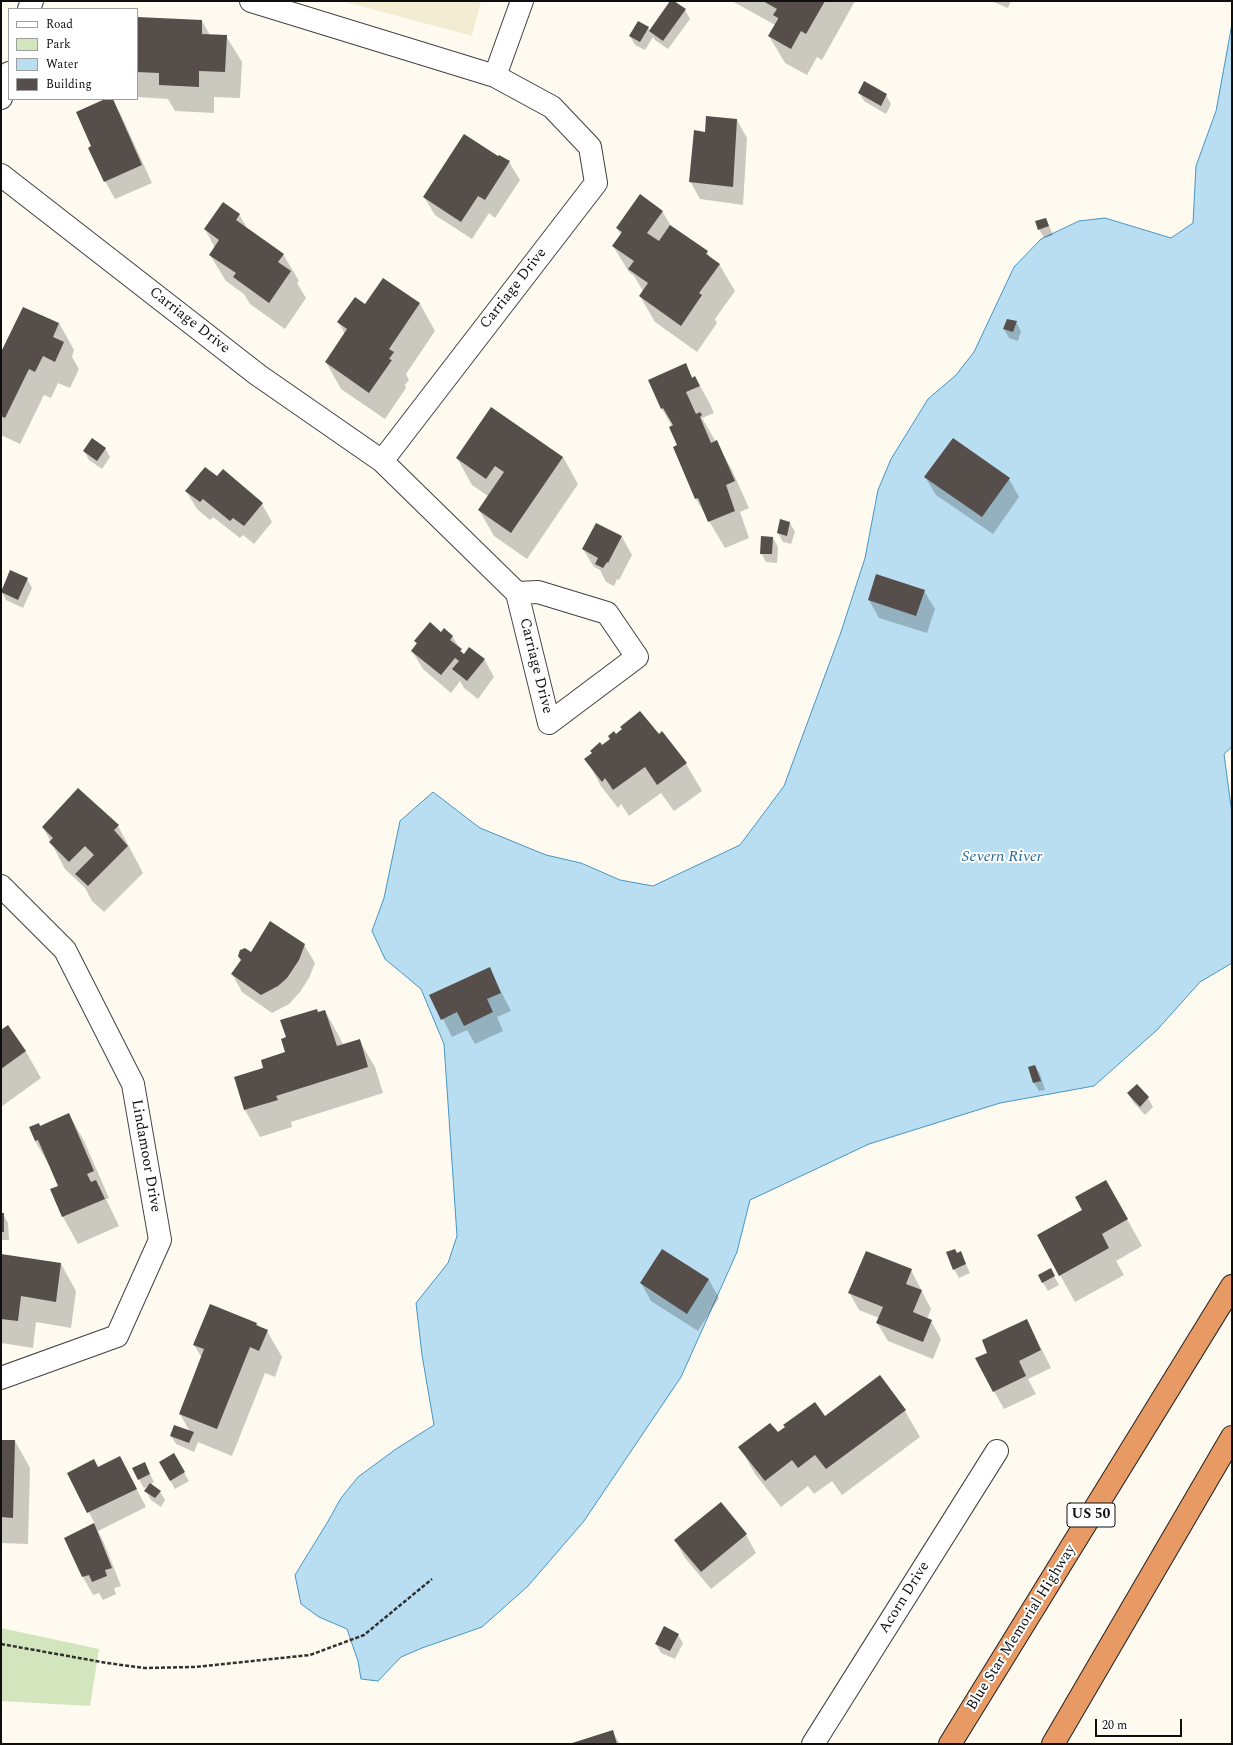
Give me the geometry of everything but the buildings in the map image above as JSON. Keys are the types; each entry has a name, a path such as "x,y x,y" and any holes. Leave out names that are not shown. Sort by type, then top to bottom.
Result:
{"highway":[{"name":"Blue Star Memorial Highway","path":"950,1744 1232,1286"},
{"path":"1053,1744 1232,1437"}],"street":[{"path":"251,1 496,76 522,1"},
{"path":"1,98 8,76"},
{"name":"Carriage Drive","path":"382,461 596,183 590,147 552,107 496,76"},
{"name":"Carriage Drive","path":"1,175 258,375 382,461 517,593 549,723 638,657 607,613 538,592 517,593"},
{"name":"Lindamoor Drive","path":"1,886 65,950 133,1084 160,1240 117,1336 1,1378"},
{"name":"Acorn Drive","path":"813,1744 997,1451"}],"path":[{"path":"1,1644 144,1668 194,1667 310,1655 364,1635 432,1580"}],"shaded area":[{"path":"342,1 481,1 472,36"}],"green space":[{"path":"1,1628 99,1649 90,1706 1,1701"}],"water":[{"name":"Severn River","path":"1232,24 1232,747 1224,754 1232,814 1232,963 1200,982 1157,1030 1094,1086 1000,1103 869,1144 750,1200 737,1252 681,1377 584,1521 528,1586 482,1627 401,1657 378,1681 361,1679 358,1661 347,1629 319,1617 301,1604 295,1575 341,1498 358,1477 396,1449 434,1425 422,1355 416,1303 448,1263 457,1236 444,1044 421,989 385,959 372,931 384,898 400,821 433,792 480,828 546,855 581,863 620,880 653,886 740,845 784,786 841,632 865,558 878,490 891,459 928,399 956,375 974,352 1014,267 1041,239 1079,221 1105,218 1171,238 1193,223 1196,166 1216,111"}]}
